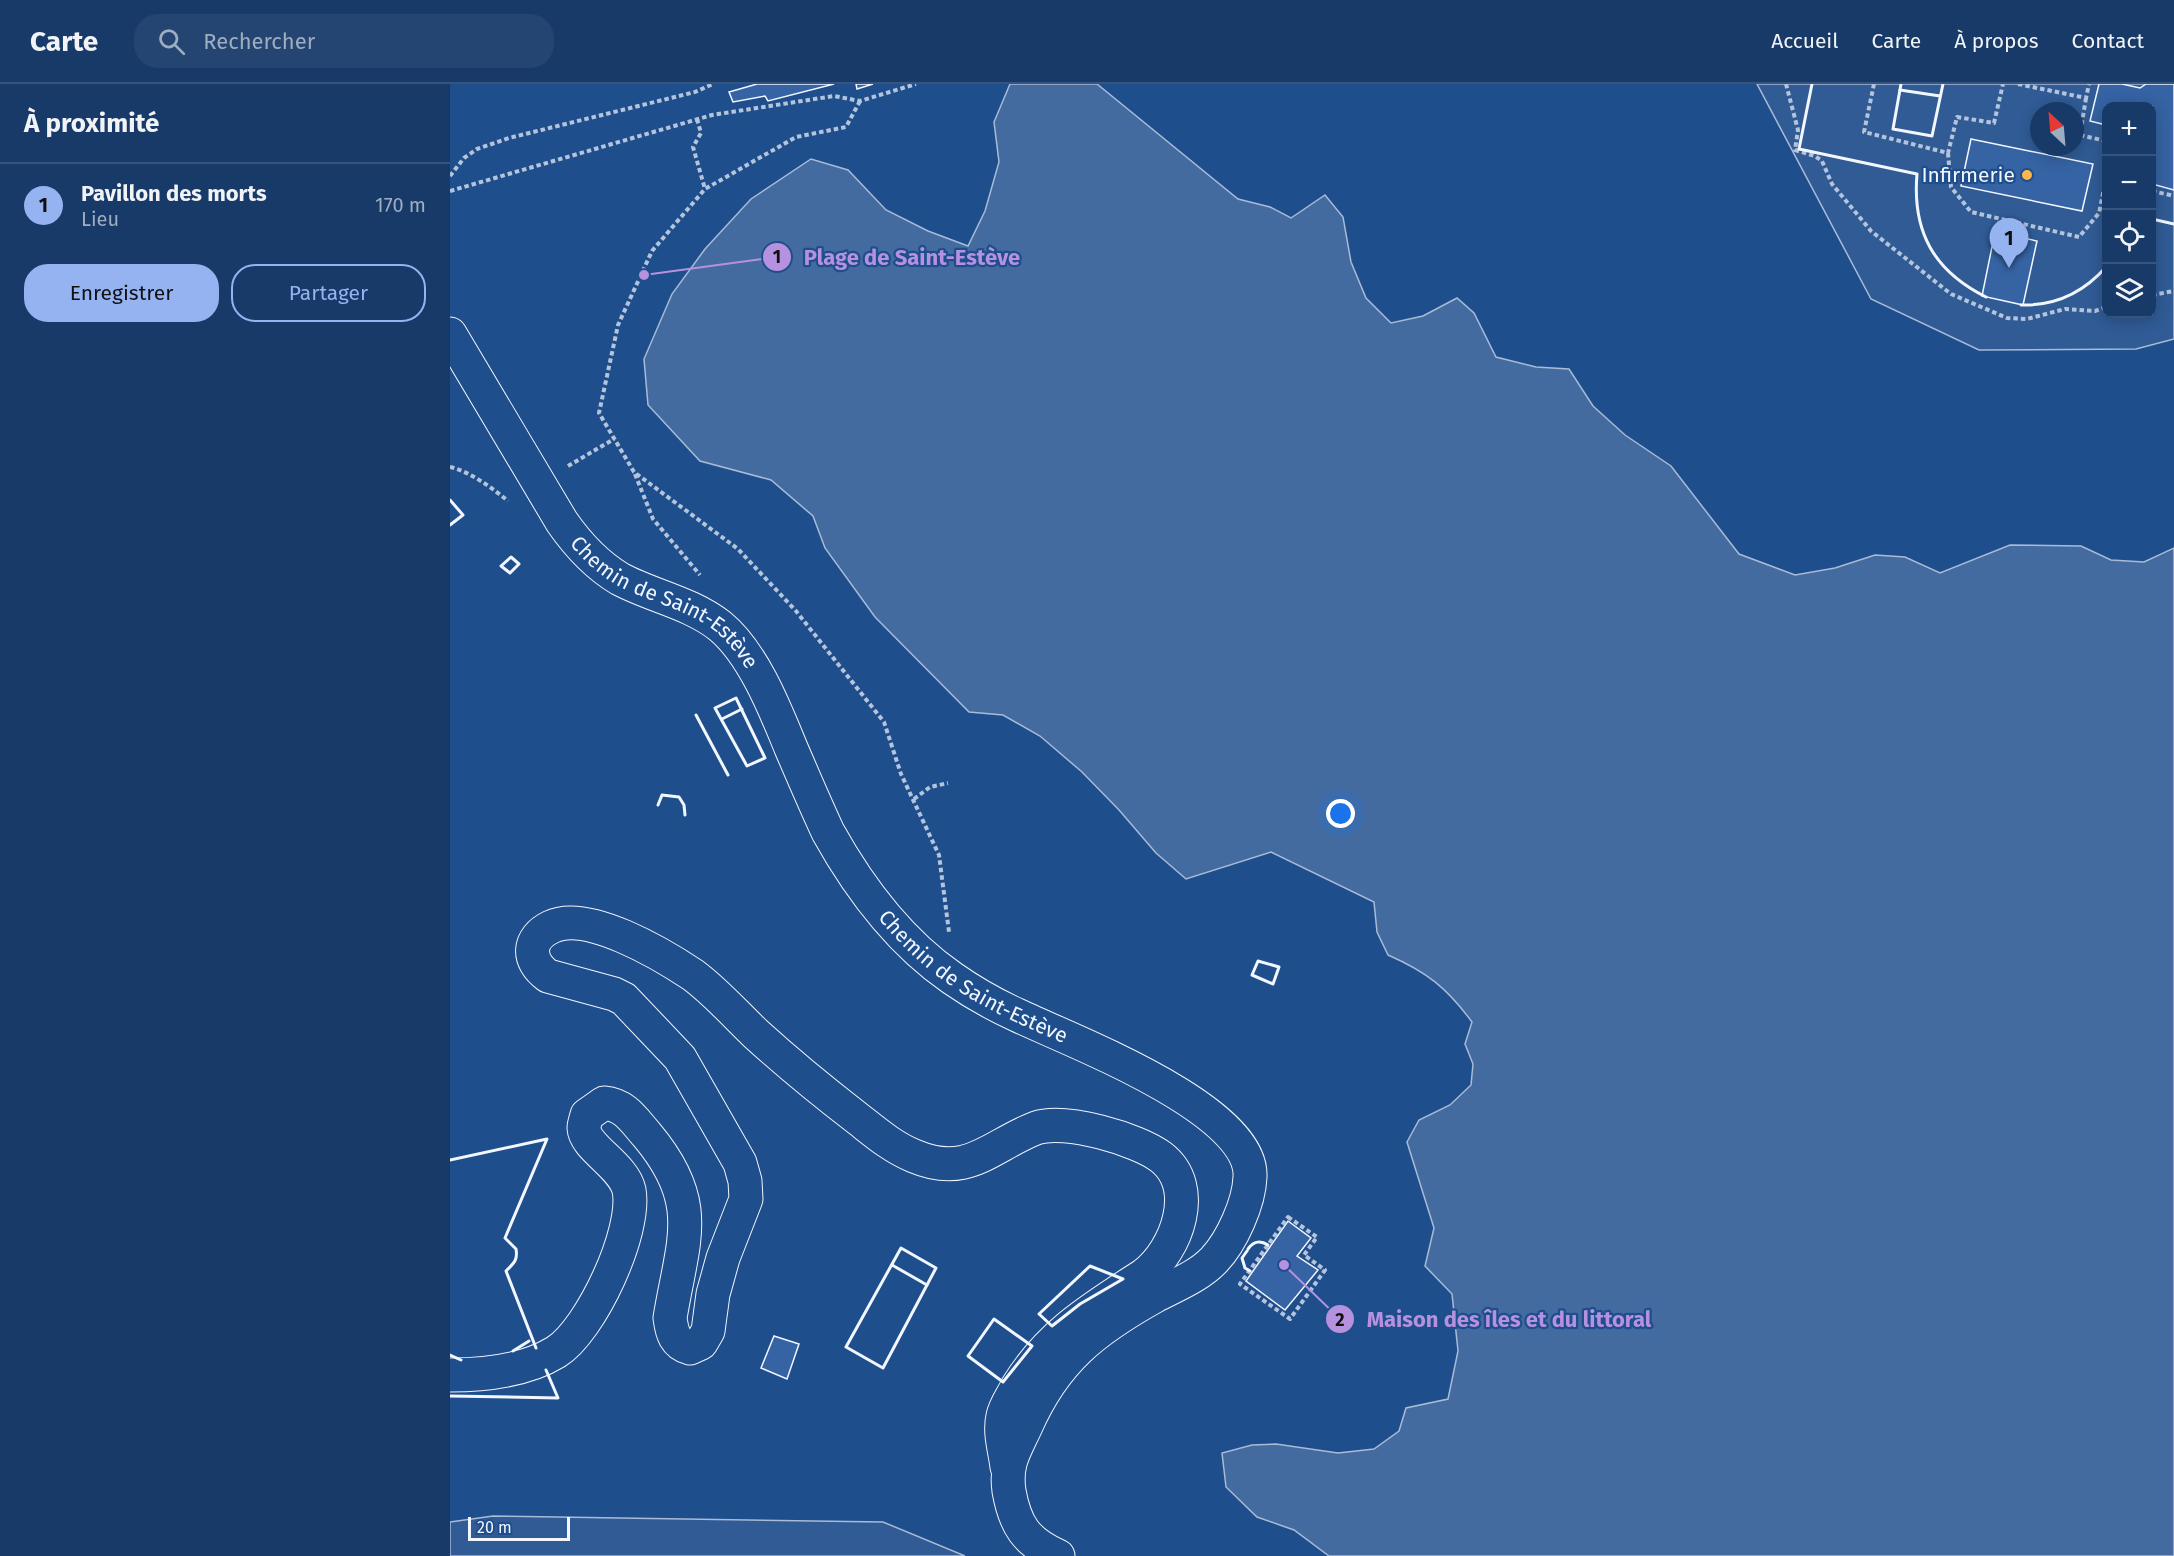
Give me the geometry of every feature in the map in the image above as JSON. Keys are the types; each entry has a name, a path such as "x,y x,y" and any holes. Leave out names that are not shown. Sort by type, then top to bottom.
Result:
{"street":[{"name":"Chemin de Saint-Estève","path":"450,334 562,522 579,546 597,563 620,578 670,599 719,626 736,643 769,695 828,832 851,872 912,945 951,978 1017,1015 1125,1064 1208,1114 1232,1134 1243,1150 1250,1177 1241,1214 1233,1232 1212,1262 1115,1319 1071,1354 1043,1392 1007,1467"},
{"path":"450,1375 495,1372 541,1359 570,1341 581,1328 614,1266 628,1227 629,1189 622,1174 597,1149 584,1129 587,1115 604,1103 616,1104 630,1115 672,1168 684,1203 686,1223 670,1318 676,1340 683,1346 690,1348 701,1343 708,1331 712,1294 746,1199 745,1181 740,1163 680,1058 624,999 614,994 548,976 540,970 532,952 534,942 541,932 555,925 578,923 621,935 654,951 694,976 819,1089 894,1147 916,1157 940,1164 972,1161 1037,1128 1055,1125 1075,1126 1135,1143 1162,1158 1172,1167 1180,1184 1182,1202 1179,1220 1165,1253 1149,1271 1079,1318 1035,1360 1006,1406 1001,1431 1011,1501 1021,1528 1031,1541 1058,1556"}],"path":[{"path":"450,176 464,158 477,149 509,138 695,92 713,84"},
{"path":"450,191 712,115 834,96 860,101 916,84"},
{"path":"1786,84 1798,130 1795,150 1815,156 1822,161 1832,184 1871,231 1951,294 2007,318 2027,319 2065,309 2095,311 2102,308"},
{"path":"1874,84 1864,132 1948,153"},
{"path":"2003,84 1994,123 1957,117 1948,153 1951,187 1971,212 2079,237 2099,213 2102,199"},
{"path":"2018,84 2086,98"},
{"path":"2050,91 2051,84"},
{"path":"2089,84 2080,135 2102,140"},
{"path":"701,575 653,519 634,472 599,413 618,325 652,251 705,189 796,137 846,127 860,101"},
{"path":"697,119 700,134 693,147 705,189"},
{"path":"2156,192 2174,196"},
{"path":"2156,294 2174,291"},
{"path":"566,467 614,439"},
{"path":"634,472 738,549 796,611 884,722 901,774 939,855 948,919 951,978"},
{"path":"914,799 930,787 948,783"},
{"path":"1288,1217 1317,1237 1304,1255 1325,1270 1290,1319 1240,1284 1258,1258 1288,1217"}],"shaded area":[{"path":"1010,84 1097,84 1238,199 1270,207 1291,218 1325,195 1343,217 1351,262 1366,298 1391,323 1423,316 1457,298 1474,313 1496,357 1536,367 1569,369 1593,406 1625,435 1671,466 1739,554 1795,575 1835,568 1875,555 1905,557 1940,573 2010,545 2081,546 2111,560 2144,562 2174,548 2174,1556 1329,1556 1294,1530 1257,1517 1226,1487 1222,1453 1252,1445 1276,1444 1338,1453 1374,1449 1399,1431 1406,1408 1448,1399 1458,1351 1452,1294 1425,1266 1434,1228 1407,1142 1419,1120 1450,1105 1471,1085 1473,1064 1465,1044 1472,1022 1445,990 1435,982 1388,955 1377,932 1374,902 1271,852 1186,879 1156,853 1082,772 1040,736 1003,715 969,712 875,617 825,548 813,516 771,480 700,461 648,405 644,359 672,294 705,249 751,199 811,159 848,170 886,210 928,231 968,246 985,211 999,162 994,122"},
{"path":"1757,84 2174,84 2174,339 2136,349 1979,350 1871,299"},
{"path":"493,1516 883,1522 965,1556 450,1556 450,1522"}],"building":[{"path":"757,84 834,84 768,101 765,96 733,102 729,92"},
{"path":"856,84 873,84 857,89"},
{"path":"2099,84 2122,84 2140,88 2146,84 2174,84 2174,190 2156,185 2156,102 2102,102 2102,124 2090,121"},
{"name":"Infirmerie","path":"1971,139 2030,151 2030,156 2054,156 2093,164 2082,211 1961,186"},
{"path":"1995,232 2037,241 2023,305 1982,296"},
{"path":"1288,1221 1311,1238 1297,1256 1318,1270 1285,1310 1246,1281"},
{"path":"774,1336 799,1344 787,1379 761,1368"}],"wall":[{"path":"1812,84 1799,149 1917,174 1918,214 1930,248 1953,275 1986,297"},
{"path":"1901,84 1893,129 1932,136 1943,84"},
{"path":"1900,90 1940,96"},
{"path":"2156,220 2174,224"},
{"path":"2021,305 2046,303 2068,296 2088,284 2102,271"},
{"path":"450,500 463,515 450,525"},
{"path":"511,557 519,564 510,573 501,566 511,557"},
{"path":"736,698 765,758 747,766 715,708 736,698"},
{"path":"722,719 742,709"},
{"path":"696,715 728,775"},
{"path":"658,805 662,795 679,797 684,805 685,815"},
{"path":"1258,961 1279,967 1273,984 1252,975 1258,961"},
{"path":"450,1160 547,1139 505,1238 516,1249 515,1261 506,1271 536,1348"},
{"path":"1248,1249 1257,1242 1268,1245"},
{"path":"901,1248 936,1268 883,1368 846,1347 901,1248"},
{"path":"1247,1251 1242,1258 1245,1268 1250,1271"},
{"path":"892,1265 927,1285"},
{"path":"1090,1266 1123,1279 1080,1304 1052,1326 1039,1314 1090,1266"},
{"path":"994,1319 1032,1346 1003,1382 968,1356 994,1319"},
{"path":"513,1351 529,1341"},
{"path":"450,1355 461,1360"},
{"path":"450,1396 558,1398 546,1370"}],"place":[{"name":"Infirmerie","path":"2027,175"},
{"name":"Pavillon des morts","path":"2009,268"},
{"name":"Plage de Saint-Estève","path":"644,275"},
{"name":"Maison des îles et du littoral","path":"1284,1265"}]}
